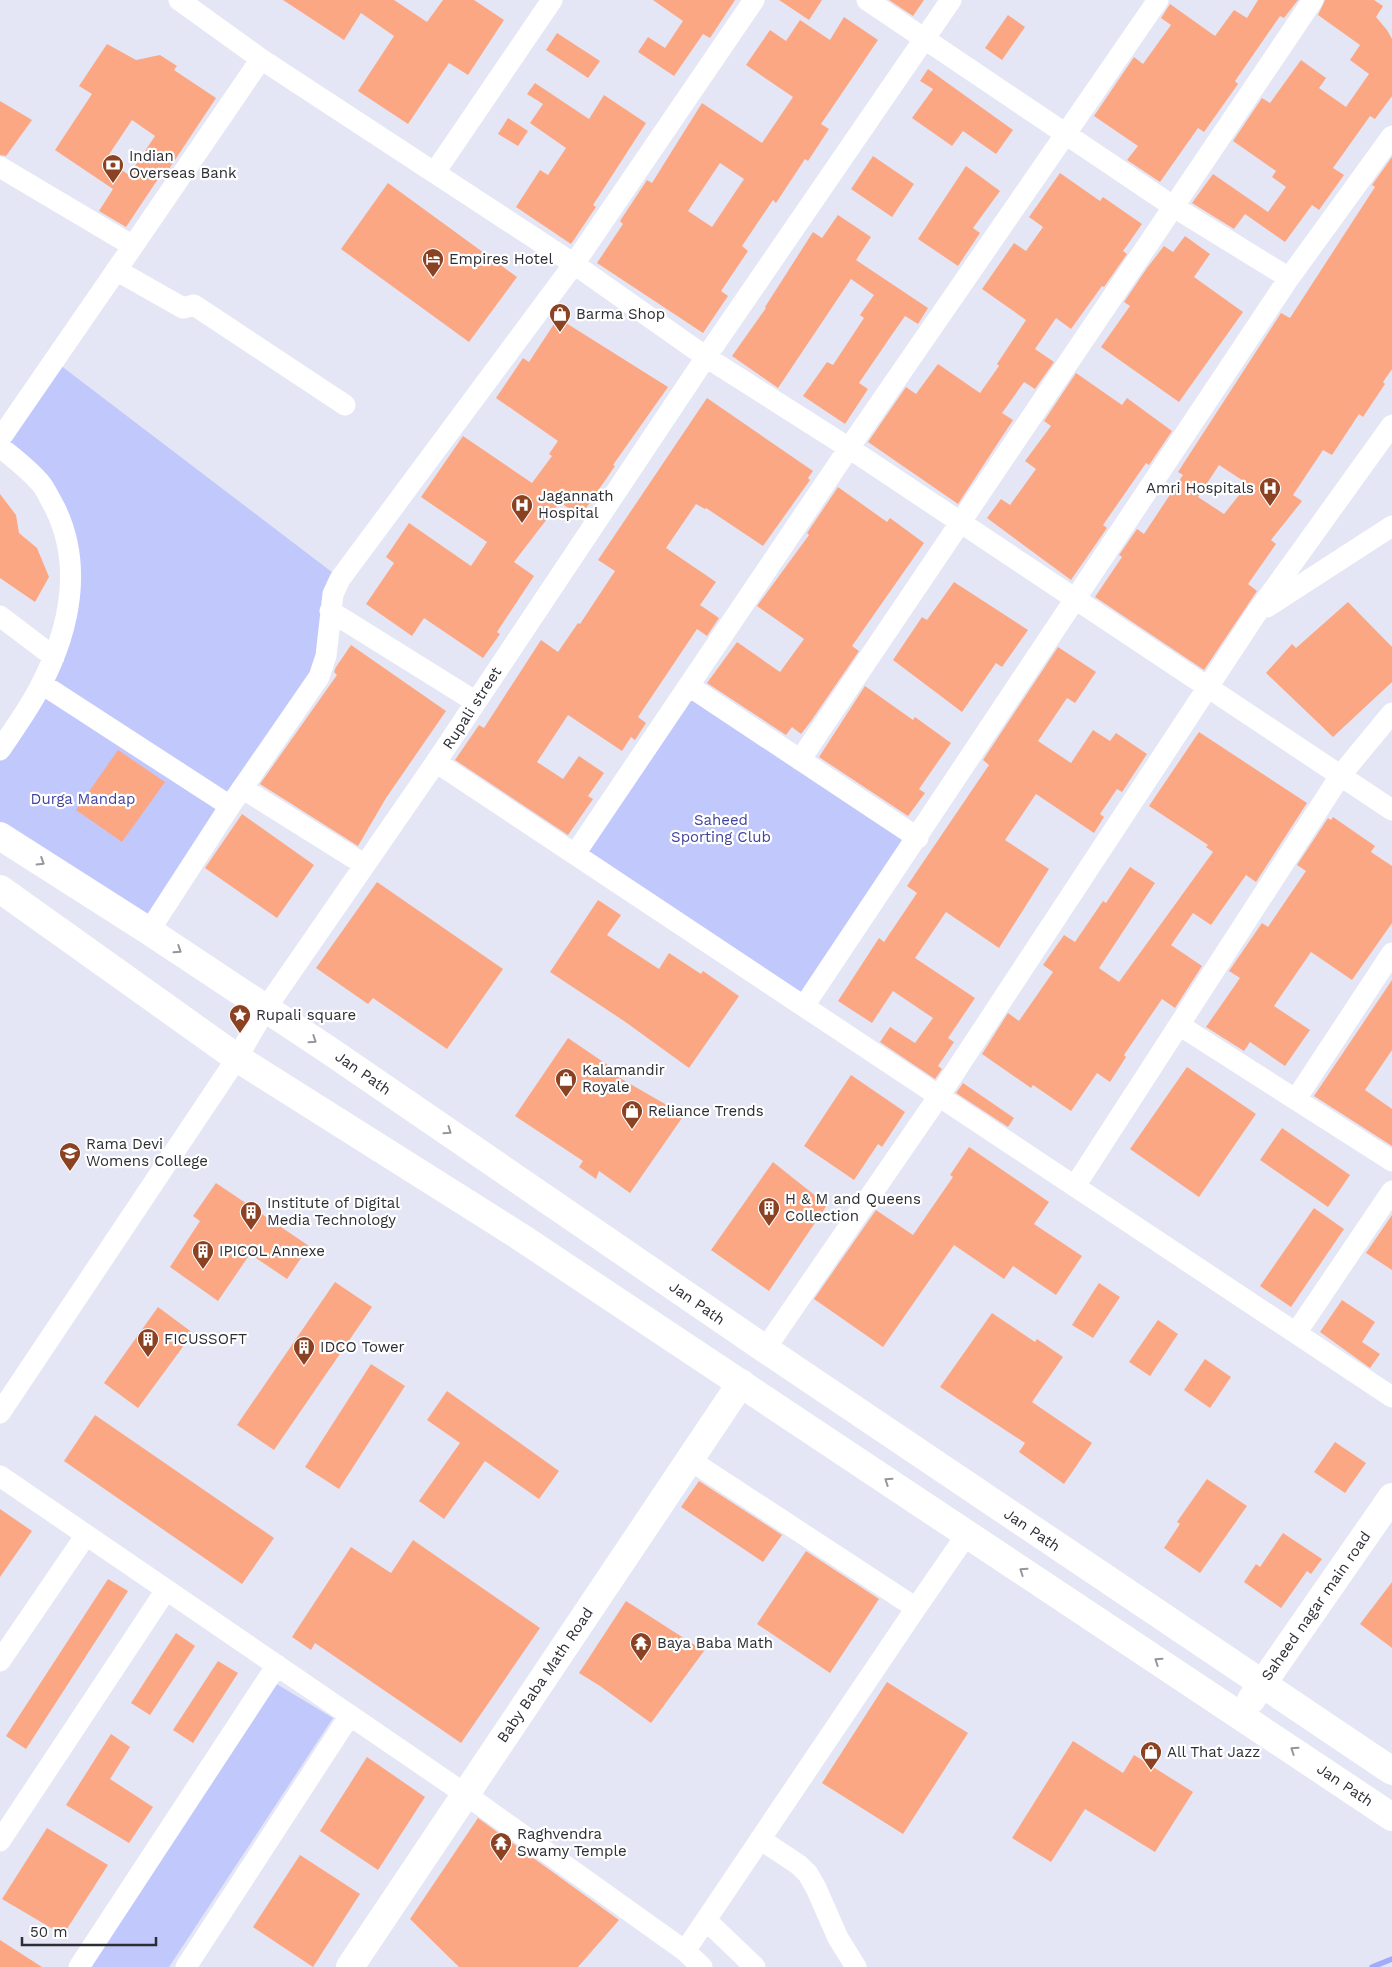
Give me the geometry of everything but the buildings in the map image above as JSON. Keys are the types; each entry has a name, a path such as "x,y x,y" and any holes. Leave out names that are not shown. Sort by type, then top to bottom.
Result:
{"main road":[{"name":"Jan Path","path":"0,836 266,1008 764,1349 1392,1771"},
{"name":"Jan Path","path":"0,889 237,1058 519,1236 1392,1817"},
{"name":"Baby Baba Math Road","path":"350,1967 741,1383"},
{"name":"Saheed nagar main road","path":"1240,1716 1392,1497"}],"street":[{"path":"179,0 261,59 574,264 706,357 849,448 1392,810"},
{"path":"435,172 552,0"},
{"path":"149,931 242,788 319,677 326,656 333,594 340,579 574,264 754,0"},
{"path":"868,0 1067,132 1174,206 1289,278"},
{"name":"Rupali street","path":"0,1413 237,1058 266,1008 436,762 706,357 951,0"},
{"path":"575,854 849,448 1158,0"},
{"path":"800,760 962,523 1313,0"},
{"path":"0,439 261,59"},
{"path":"804,1006 918,838 1074,598 1289,278 1392,136"},
{"path":"0,167 133,246"},
{"path":"116,270 183,308 194,306 345,406"},
{"path":"764,1349 939,1096 1256,614 1392,425"},
{"path":"0,447 23,464 44,487 62,523 72,571 67,617 54,656 42,684 0,750"},
{"path":"1256,614 1392,526"},
{"path":"330,611 476,702"},
{"path":"0,616 54,656"},
{"path":"42,684 230,806"},
{"path":"689,686 918,838"},
{"path":"1075,1186 1340,776 1392,714"},
{"path":"436,762 1392,1397"},
{"path":"242,788 365,865"},
{"path":"1296,1099 1392,953"},
{"path":"1179,1024 1392,1161"},
{"path":"1296,1333 1392,1191"},
{"path":"690,1460 916,1608"},
{"path":"0,1476 465,1794 685,1950 702,1967"},
{"path":"0,1661 86,1534"},
{"path":"685,1950 967,1534"},
{"path":"0,1841 166,1590"},
{"path":"79,1967 277,1665"},
{"path":"186,1967 350,1715"},
{"path":"760,1839 800,1865 808,1874 838,1938 856,1967"},
{"path":"706,1920 755,1967"}],"green space":[{"path":"60,365 337,576 316,673 228,798 45,683 69,618 64,524 0,444"},
{"name":"Durga Mandap","path":"43,687 226,806 149,928 0,833 0,755"},
{"name":"Saheed Sporting Club","path":"691,699 907,843 802,993 588,852"},
{"path":"275,1683 333,1718 169,1967 89,1967"}],"waterway":[{"path":"1372,1967 1392,1959"}],"place":[{"name":"Indian Overseas Bank","path":"113,184"},
{"name":"Empires Hotel","path":"433,278"},
{"name":"Barma Shop","path":"560,333"},
{"name":"Amri Hospitals","path":"1270,507"},
{"name":"Jagannath Hospital","path":"522,524"},
{"name":"Rupali square","path":"240,1034"},
{"name":"Kalamandir Royale","path":"566,1098"},
{"name":"Reliance Trends","path":"632,1130"},
{"name":"Rama Devi Womens College","path":"70,1172"},
{"name":"H & M and Queens Collection","path":"769,1227"},
{"name":"Institute of Digital Media Technology","path":"251,1231"},
{"name":"IPICOL Annexe","path":"203,1270"},
{"name":"FICUSSOFT","path":"148,1358"},
{"name":"IDCO Tower","path":"304,1366"},
{"name":"Baya Baba Math","path":"641,1662"},
{"name":"All That Jazz","path":"1151,1771"},
{"name":"Raghvendra Swamy Temple","path":"501,1862"}]}
